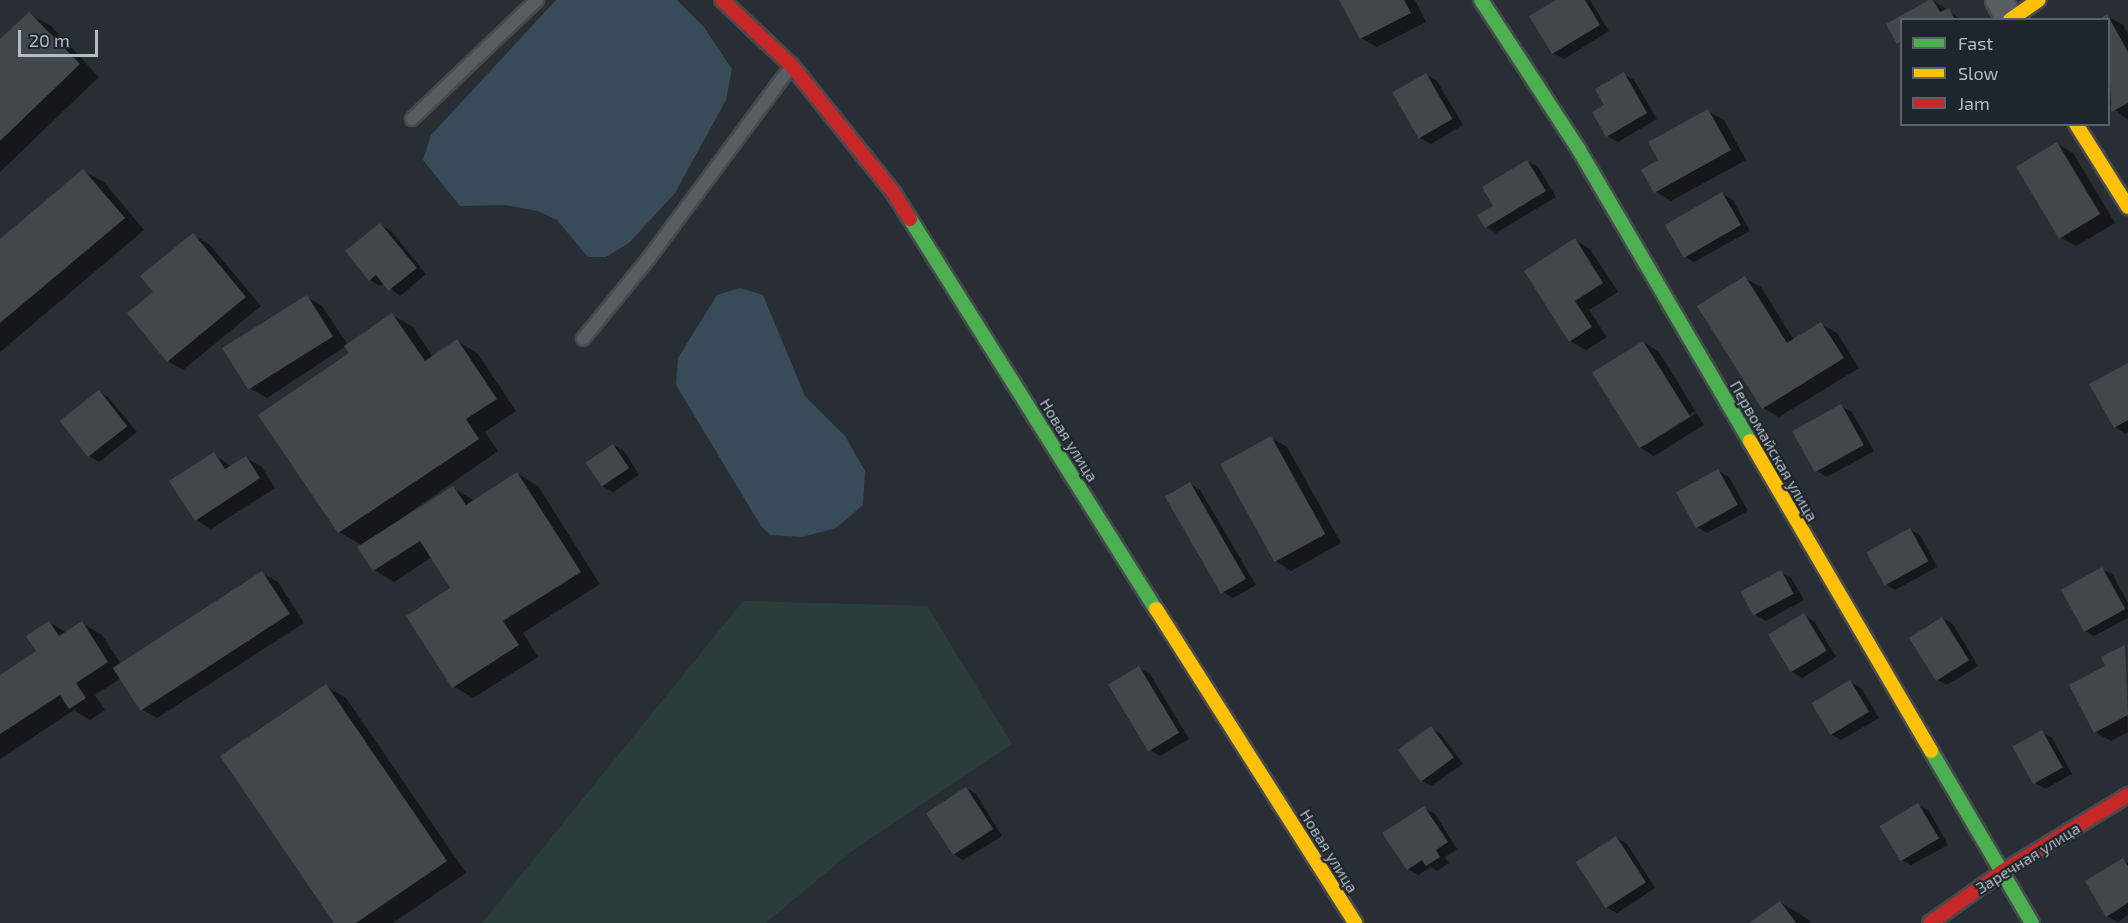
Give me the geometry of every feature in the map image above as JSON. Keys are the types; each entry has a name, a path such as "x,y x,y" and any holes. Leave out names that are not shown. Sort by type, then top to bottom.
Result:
{"street":[{"name":"Новая улица","path":"722,0 792,66 893,192 1355,923"},
{"name":"Первомайская улица","path":"1481,0 1579,150 2032,923"},
{"path":"2006,12 2038,0"},
{"path":"2077,126 2128,207"},
{"name":"Заречная улица","path":"1930,923 2002,872 2128,795"}],"lane":[{"path":"412,119 537,0"},
{"path":"583,339 650,258 792,66"}],"shaded area":[{"path":"743,601 927,606 1012,744 851,852 766,923 482,923"}],"water":[{"path":"556,0 677,0 704,27 732,69 726,100 675,193 629,243 606,257 588,257 557,220 538,211 505,205 460,206 423,160 431,135"},
{"path":"740,288 763,295 805,396 845,436 865,471 863,505 836,528 802,537 770,535 761,526 676,385 678,358 717,295"}],"building":[{"path":"1339,0 1404,0 1411,13 1360,39"},
{"path":"1556,0 1585,0 1600,25 1552,54 1529,16"},
{"path":"1929,0 1933,0 1940,12 1949,8 1954,18 1900,18 1900,42 1897,44 1886,24"},
{"path":"29,12 80,64 0,141 0,39"},
{"path":"2110,19 2128,52 2128,103 2111,112"},
{"path":"1624,72 1647,113 1606,137 1592,112 1604,105 1595,89"},
{"path":"1426,73 1452,119 1419,138 1392,92"},
{"path":"1708,109 1731,150 1654,193 1641,170 1658,160 1648,142"},
{"path":"2057,142 2100,214 2059,239 2016,167"},
{"path":"1527,160 1546,191 1485,228 1477,215 1493,206 1482,187"},
{"path":"83,169 125,218 0,323 0,239"},
{"path":"1722,192 1741,225 1684,258 1665,225"},
{"path":"380,223 417,268 388,291 376,275 369,281 345,251"},
{"path":"193,233 246,297 167,362 127,313 153,292 140,276"},
{"path":"1575,238 1603,283 1575,301 1592,327 1569,342 1524,271"},
{"path":"1745,276 1787,343 1821,322 1844,358 1762,409 1697,306"},
{"path":"307,295 333,337 248,390 222,348"},
{"path":"392,313 425,361 457,339 497,399 466,419 479,439 338,533 258,415 349,353 344,346"},
{"path":"1643,341 1690,416 1639,448 1592,373"},
{"path":"2128,363 2128,420 2114,428 2089,384"},
{"path":"99,390 127,426 88,457 60,421"},
{"path":"1841,404 1864,445 1815,472 1792,431"},
{"path":"1271,436 1325,534 1275,562 1220,464"},
{"path":"613,444 629,468 602,486 586,462"},
{"path":"214,452 225,469 246,456 260,478 195,521 169,481"},
{"path":"1718,469 1738,505 1696,528 1676,492"},
{"path":"517,472 581,572 503,621 519,645 452,688 406,616 450,588 420,541 373,571 357,547 453,486 466,505"},
{"path":"1190,482 1246,579 1221,593 1165,496"},
{"path":"1910,528 1928,561 1885,585 1866,552"},
{"path":"2102,567 2125,609 2084,632 2061,590"},
{"path":"1781,570 1794,594 1753,615 1740,592"},
{"path":"262,571 290,614 140,711 113,668"},
{"path":"1804,613 1827,651 1791,672 1768,635"},
{"path":"1942,617 1969,660 1936,681 1909,638"},
{"path":"49,621 59,636 82,621 108,662 76,683 86,698 69,709 60,695 0,734 0,675 36,651 26,636"},
{"path":"2125,645 2128,715 2094,733 2069,685 2105,666 2101,657"},
{"path":"1139,666 1179,733 1148,751 1108,685"},
{"path":"1850,680 1869,712 1830,735 1811,703"},
{"path":"326,684 447,861 356,923 334,923 220,756"},
{"path":"1431,726 1454,758 1421,782 1398,750"},
{"path":"2042,730 2063,768 2033,784 2012,746"},
{"path":"966,787 993,829 953,855 926,813"},
{"path":"1918,803 1939,838 1901,861 1879,826"},
{"path":"1424,806 1448,842 1436,850 1440,857 1426,866 1422,860 1407,870 1382,833"},
{"path":"1616,836 1646,882 1606,908 1576,862"},
{"path":"2123,858 2128,866 2128,903 2106,917 2085,881"},
{"path":"1780,901 1796,923 1749,923"}],"traffic: fast":[{"path":"1481,0 1579,150 1750,441"},
{"path":"910,219 1156,609"},
{"path":"1931,751 2032,923"}],"traffic: slow":[{"path":"2013,18 2039,0"},
{"path":"2077,126 2128,207"},
{"path":"1750,441 1931,751"},
{"path":"1156,609 1355,923"}],"traffic: jam":[{"path":"722,0 792,66 893,192 910,219"},
{"path":"1930,923 2002,872 2128,795"}]}
